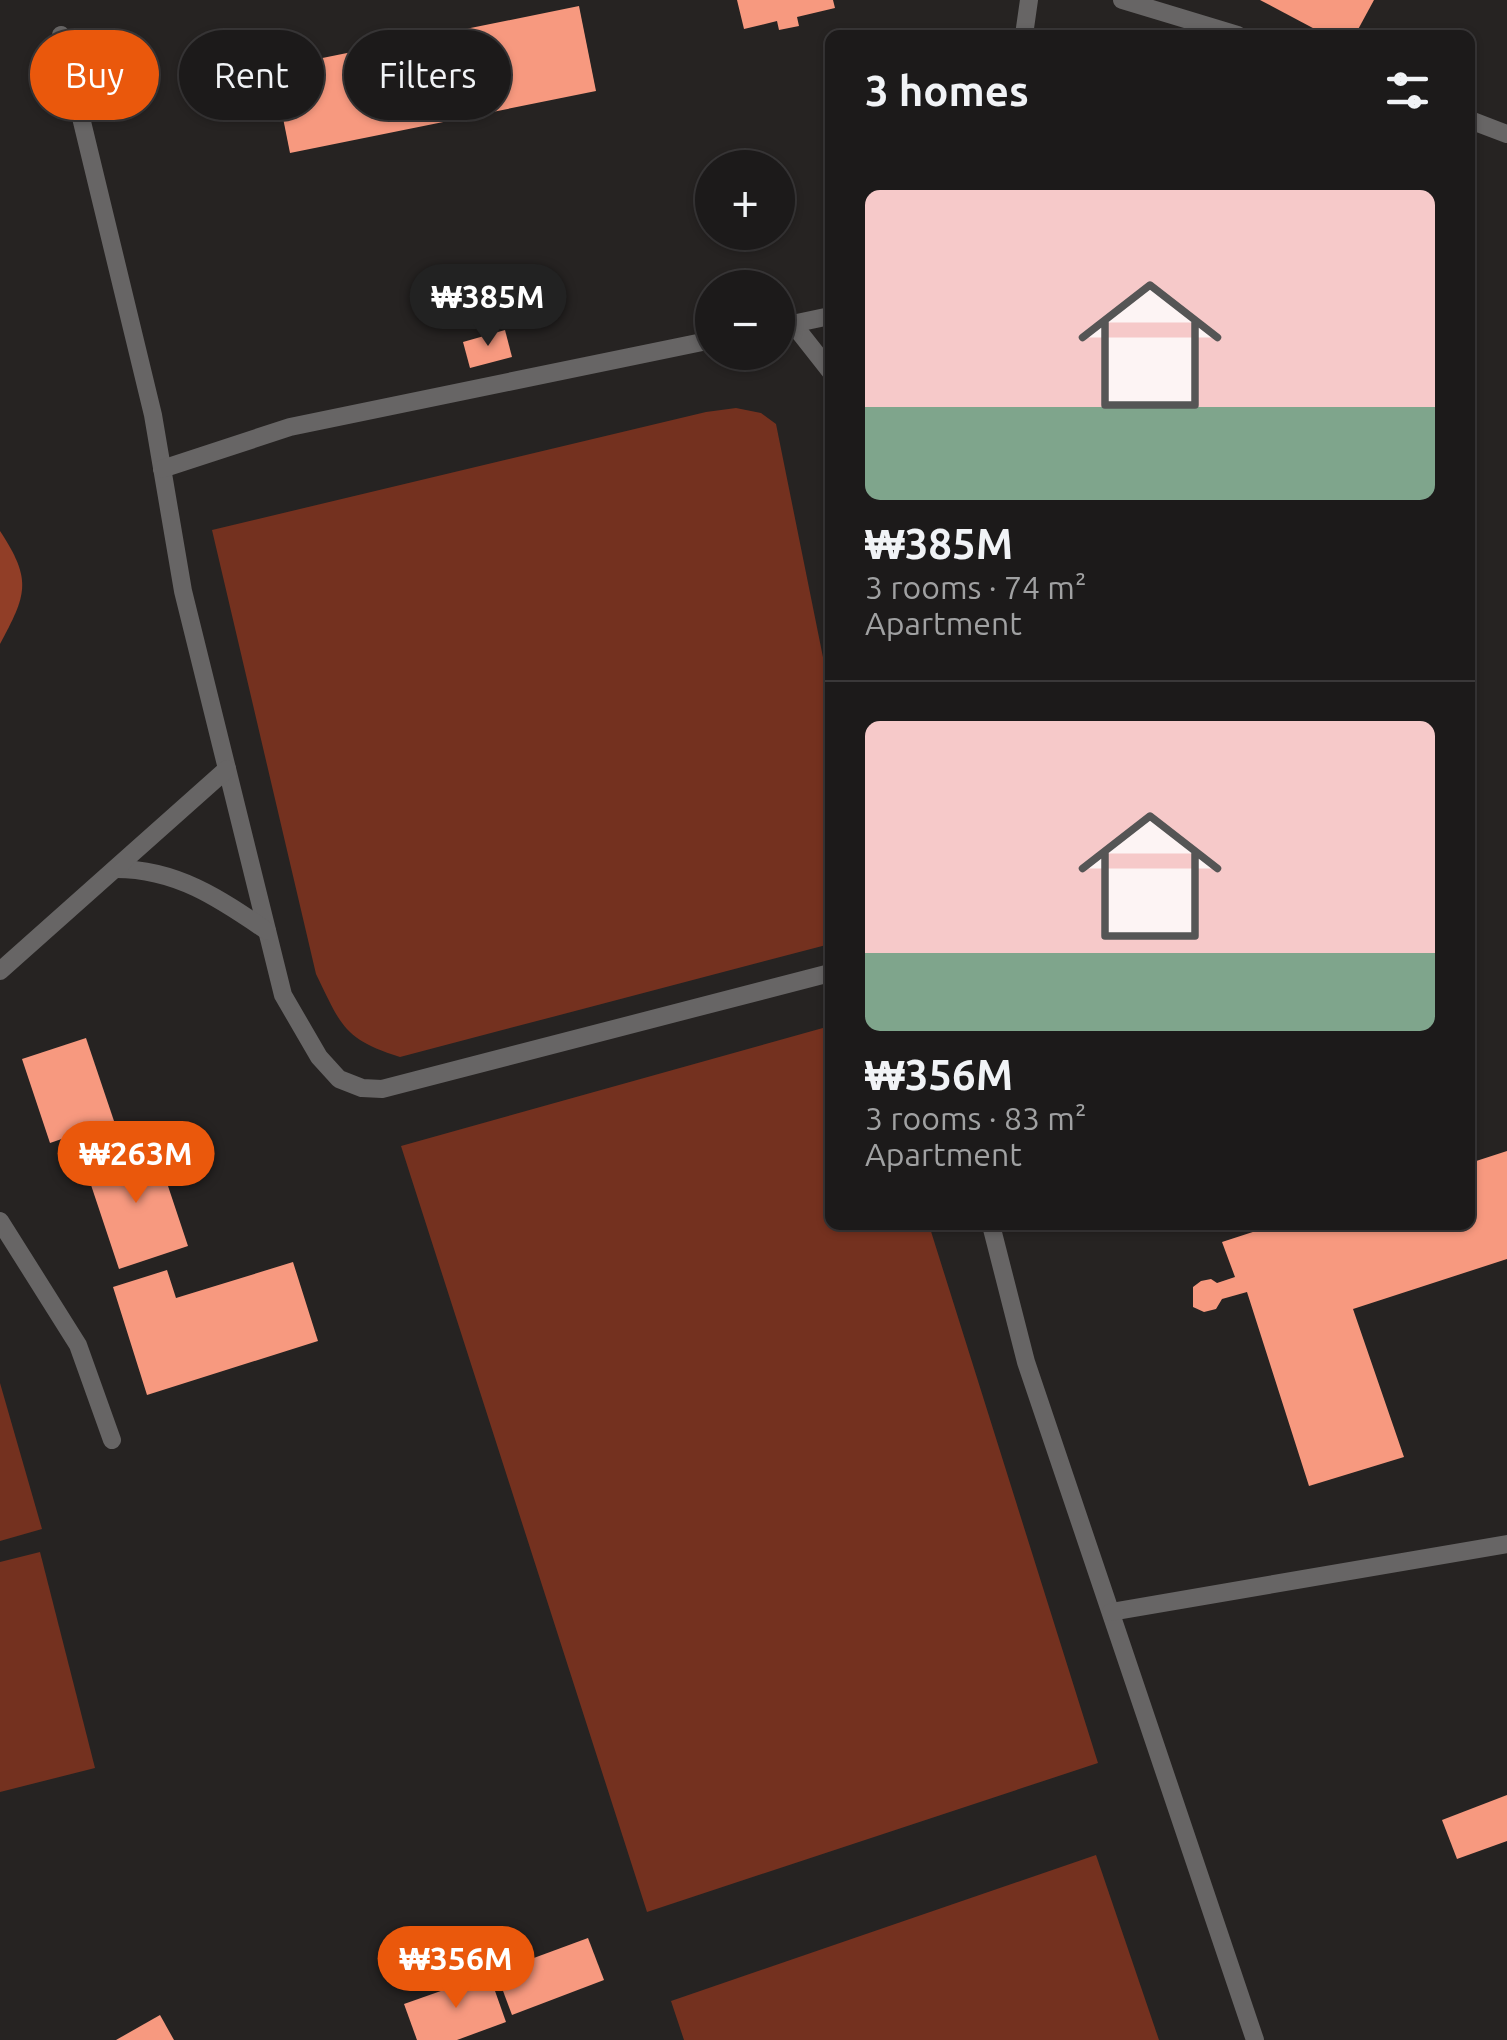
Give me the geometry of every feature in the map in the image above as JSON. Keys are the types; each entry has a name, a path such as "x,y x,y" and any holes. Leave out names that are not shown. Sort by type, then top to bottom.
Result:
{"lane":[{"path":"1025,30 1029,0"},
{"path":"1122,0 1221,30"},
{"path":"83,120 153,415 183,591 283,995 319,1057 339,1079 362,1088 382,1089 825,974"},
{"path":"1475,122 1507,134"},
{"path":"795,323 825,317"},
{"path":"795,335 825,366"},
{"path":"162,469 290,427 695,344"},
{"path":"0,971 227,768"},
{"path":"116,868 169,874 198,886 267,931"},
{"path":"0,1221 78,1345 112,1440"},
{"path":"992,1230 1026,1362 1255,2040"},
{"path":"1111,1612 1507,1544"}],"shaded area":[{"path":"736,408 761,413 776,424 825,667 825,945 400,1057 366,1044 346,1028 316,974 212,530"},
{"path":"0,531 18,563 22,588 16,613 0,644"},
{"path":"825,1027 825,1230 931,1230 1098,1763 647,1912 401,1146"},
{"path":"0,1383 42,1529 0,1541"},
{"path":"40,1552 95,1768 0,1792 0,1562"},
{"path":"1096,1855 1159,2040 684,2040 671,2001"}],"building":[{"path":"737,0 833,0 835,8 797,17 799,26 779,30 777,21 744,29"},
{"path":"1260,0 1374,0 1358,30 1317,30"},
{"path":"579,6 596,91 511,108 511,30 461,30"},
{"path":"344,54 344,120 453,120 290,153 283,120 324,120 324,58"},
{"path":"505,330 512,357 470,368 463,342"},
{"path":"86,1038 114,1121 50,1143 22,1059"},
{"path":"154,1144 188,1246 119,1269 85,1167"},
{"path":"1507,1151 1507,1259 1353,1309 1404,1457 1309,1486 1247,1292 1222,1299 1216,1309 1204,1312 1193,1307 1193,1287 1201,1281 1211,1279 1217,1283 1235,1277 1222,1242 1259,1230 1475,1230 1475,1161"},
{"path":"293,1262 318,1341 147,1395 113,1287 167,1270 176,1298"},
{"path":"1507,1795 1507,1841 1457,1859 1442,1820"},
{"path":"588,1938 604,1980 512,2015 496,1972"},
{"path":"489,1974 506,2022 457,2040 417,2040 404,2004"},
{"path":"160,2015 174,2040 116,2040"}]}
